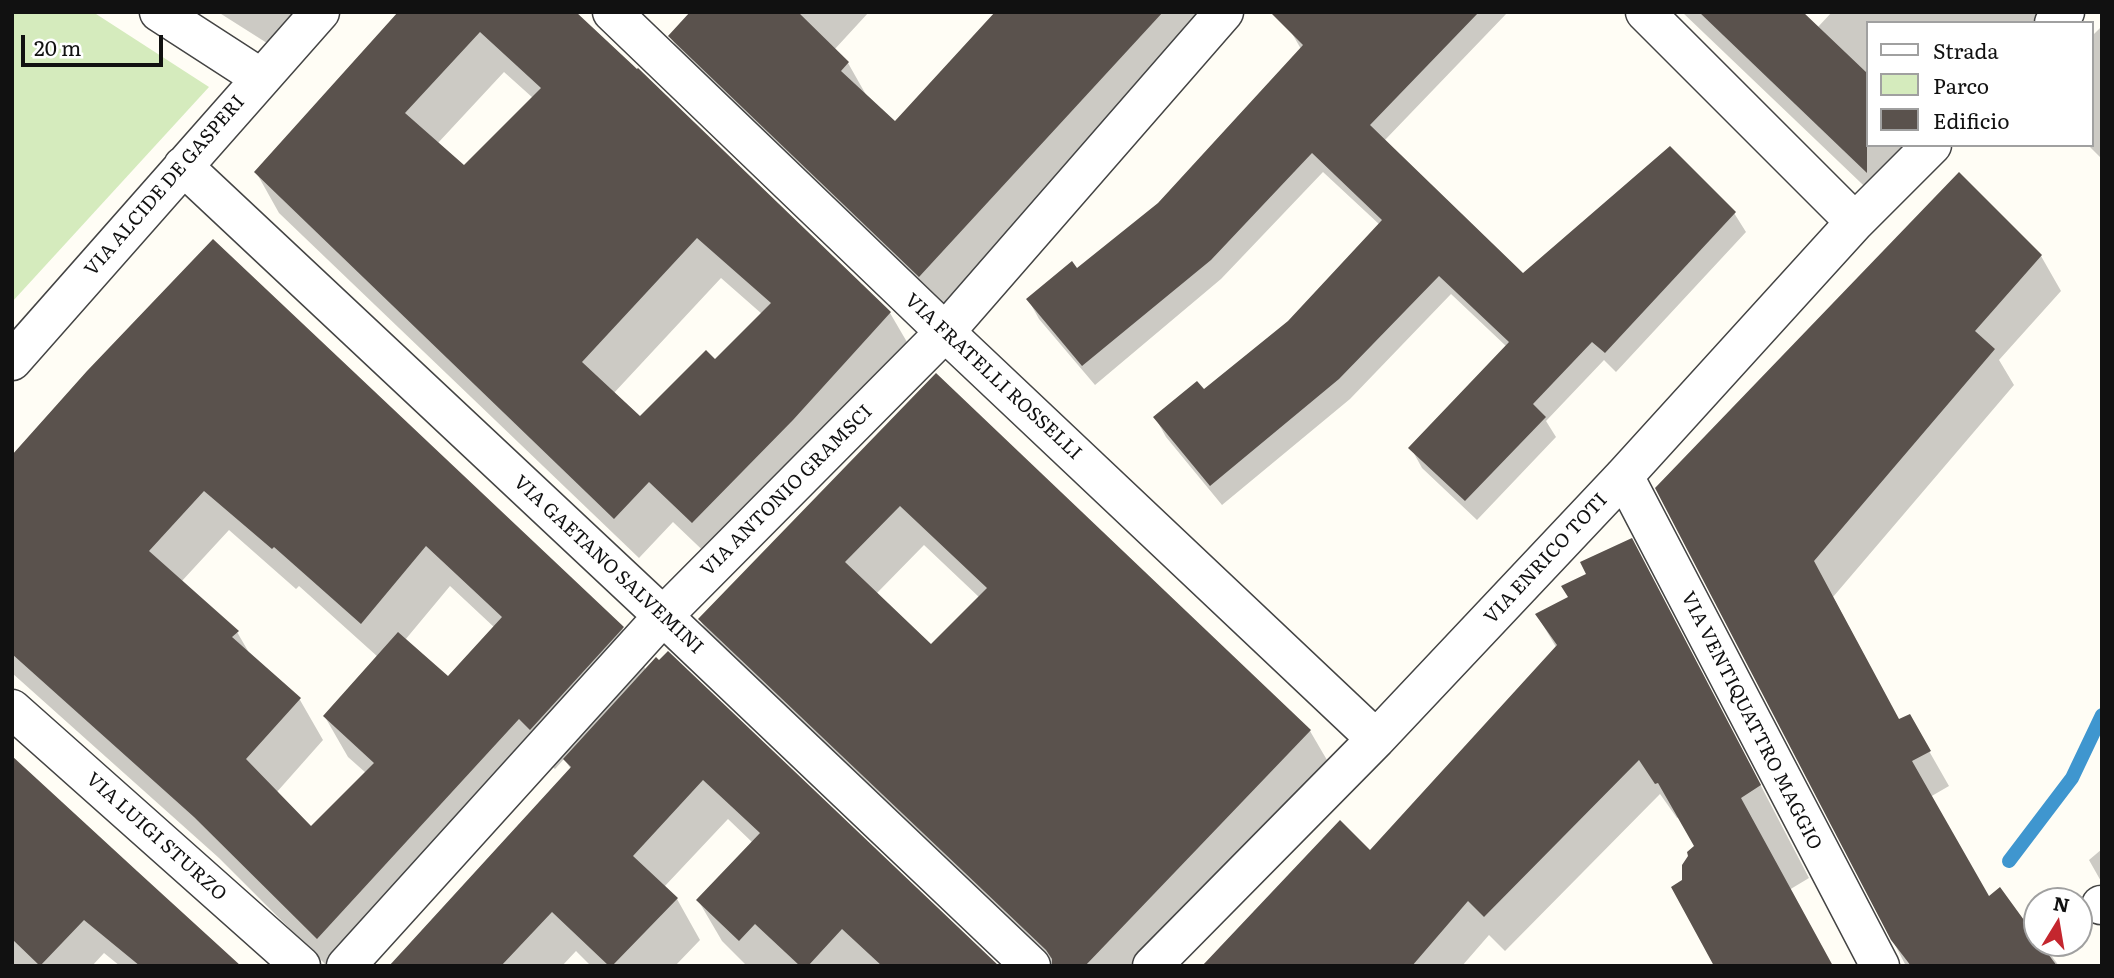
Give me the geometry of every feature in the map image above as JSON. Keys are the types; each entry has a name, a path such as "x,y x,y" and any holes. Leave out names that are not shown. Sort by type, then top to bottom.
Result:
{"street":[{"path":"159,12 261,78"},
{"name":"VIA ALCIDE DE GASPERI","path":"12,361 320,12"},
{"name":"VIA FRATELLI ROSSELLI","path":"612,12 945,332 1376,739"},
{"name":"VIA ANTONIO GRAMSCI","path":"345,966 663,616 945,332 1224,12"},
{"path":"1645,12 1855,222"},
{"name":"VIA ENRICO TOTI","path":"1152,966 1376,739 1624,476 1855,222 1930,147"},
{"name":"VIA GAETANO SALVEMINI","path":"183,166 1031,966"},
{"name":"VIA VENTIQUATTRO MAGGIO","path":"1624,476 1880,966"},
{"name":"VIA LUIGI STURZO","path":"12,709 301,966"}],"green space":[{"path":"12,12 93,12 209,87 12,302"}],"building":[{"path":"398,12 576,12 638,68 891,312 793,420 692,523 649,482 614,519 254,172","holes":["480,32 541,88 464,165 405,113","697,238 771,303 715,359 706,350 640,416 582,362"]},
{"path":"690,12 798,12 849,62 841,71 895,121 995,12 1163,12 919,277 668,36"},
{"path":"1270,12 1479,12 1370,125 1523,273 1670,146 1736,212 1605,353 1592,342 1533,404 1546,417 1465,501 1408,448 1509,342 1439,276 1339,379 1210,486 1153,417 1197,381 1204,389 1288,321 1382,220 1312,153 1211,260 1082,366 1026,299 1072,261 1077,268 1158,203 1303,45"},
{"path":"1699,12 1803,12 1866,72 1867,173"},
{"path":"1959,172 2042,255 1975,331 1995,349 1814,561 1899,719 1910,714 1931,751 1912,761 1989,896 2000,887 2023,919 2023,957 2050,957 2057,966 1911,966 1891,940 1655,488"},
{"path":"213,239 624,627 530,730 519,719 317,939 194,817 12,654 12,455 87,371","holes":["204,491 272,549 274,547 361,624 426,546 502,617 448,676 398,632 323,716 374,763 311,826 246,759 301,698 232,637 239,631 149,551"]},
{"path":"936,373 1311,730 1085,966 1052,966 1052,959 1046,950 698,619","holes":["900,506 987,588 931,644 845,562"]},
{"path":"1632,538 1761,785 1741,798 1833,966 1714,966 1671,887 1682,880 1682,865 1688,856 1687,852 1694,846 1658,783 1655,784 1639,760 1484,917 1468,901 1412,966 1202,966 1340,820 1370,850 1557,645 1535,614 1568,597 1561,586 1586,574 1580,562"},
{"path":"668,651 999,966 882,966 842,929 808,966 800,966 755,924 739,941 696,900 760,833 703,780 633,856 678,898 612,966 552,912 501,966 389,966 571,767 563,759 656,657 659,660"},
{"path":"12,756 241,966 140,966 84,920 40,966 12,939"}],"waterway":[{"path":"2009,861 2072,778 2102,715"}]}
